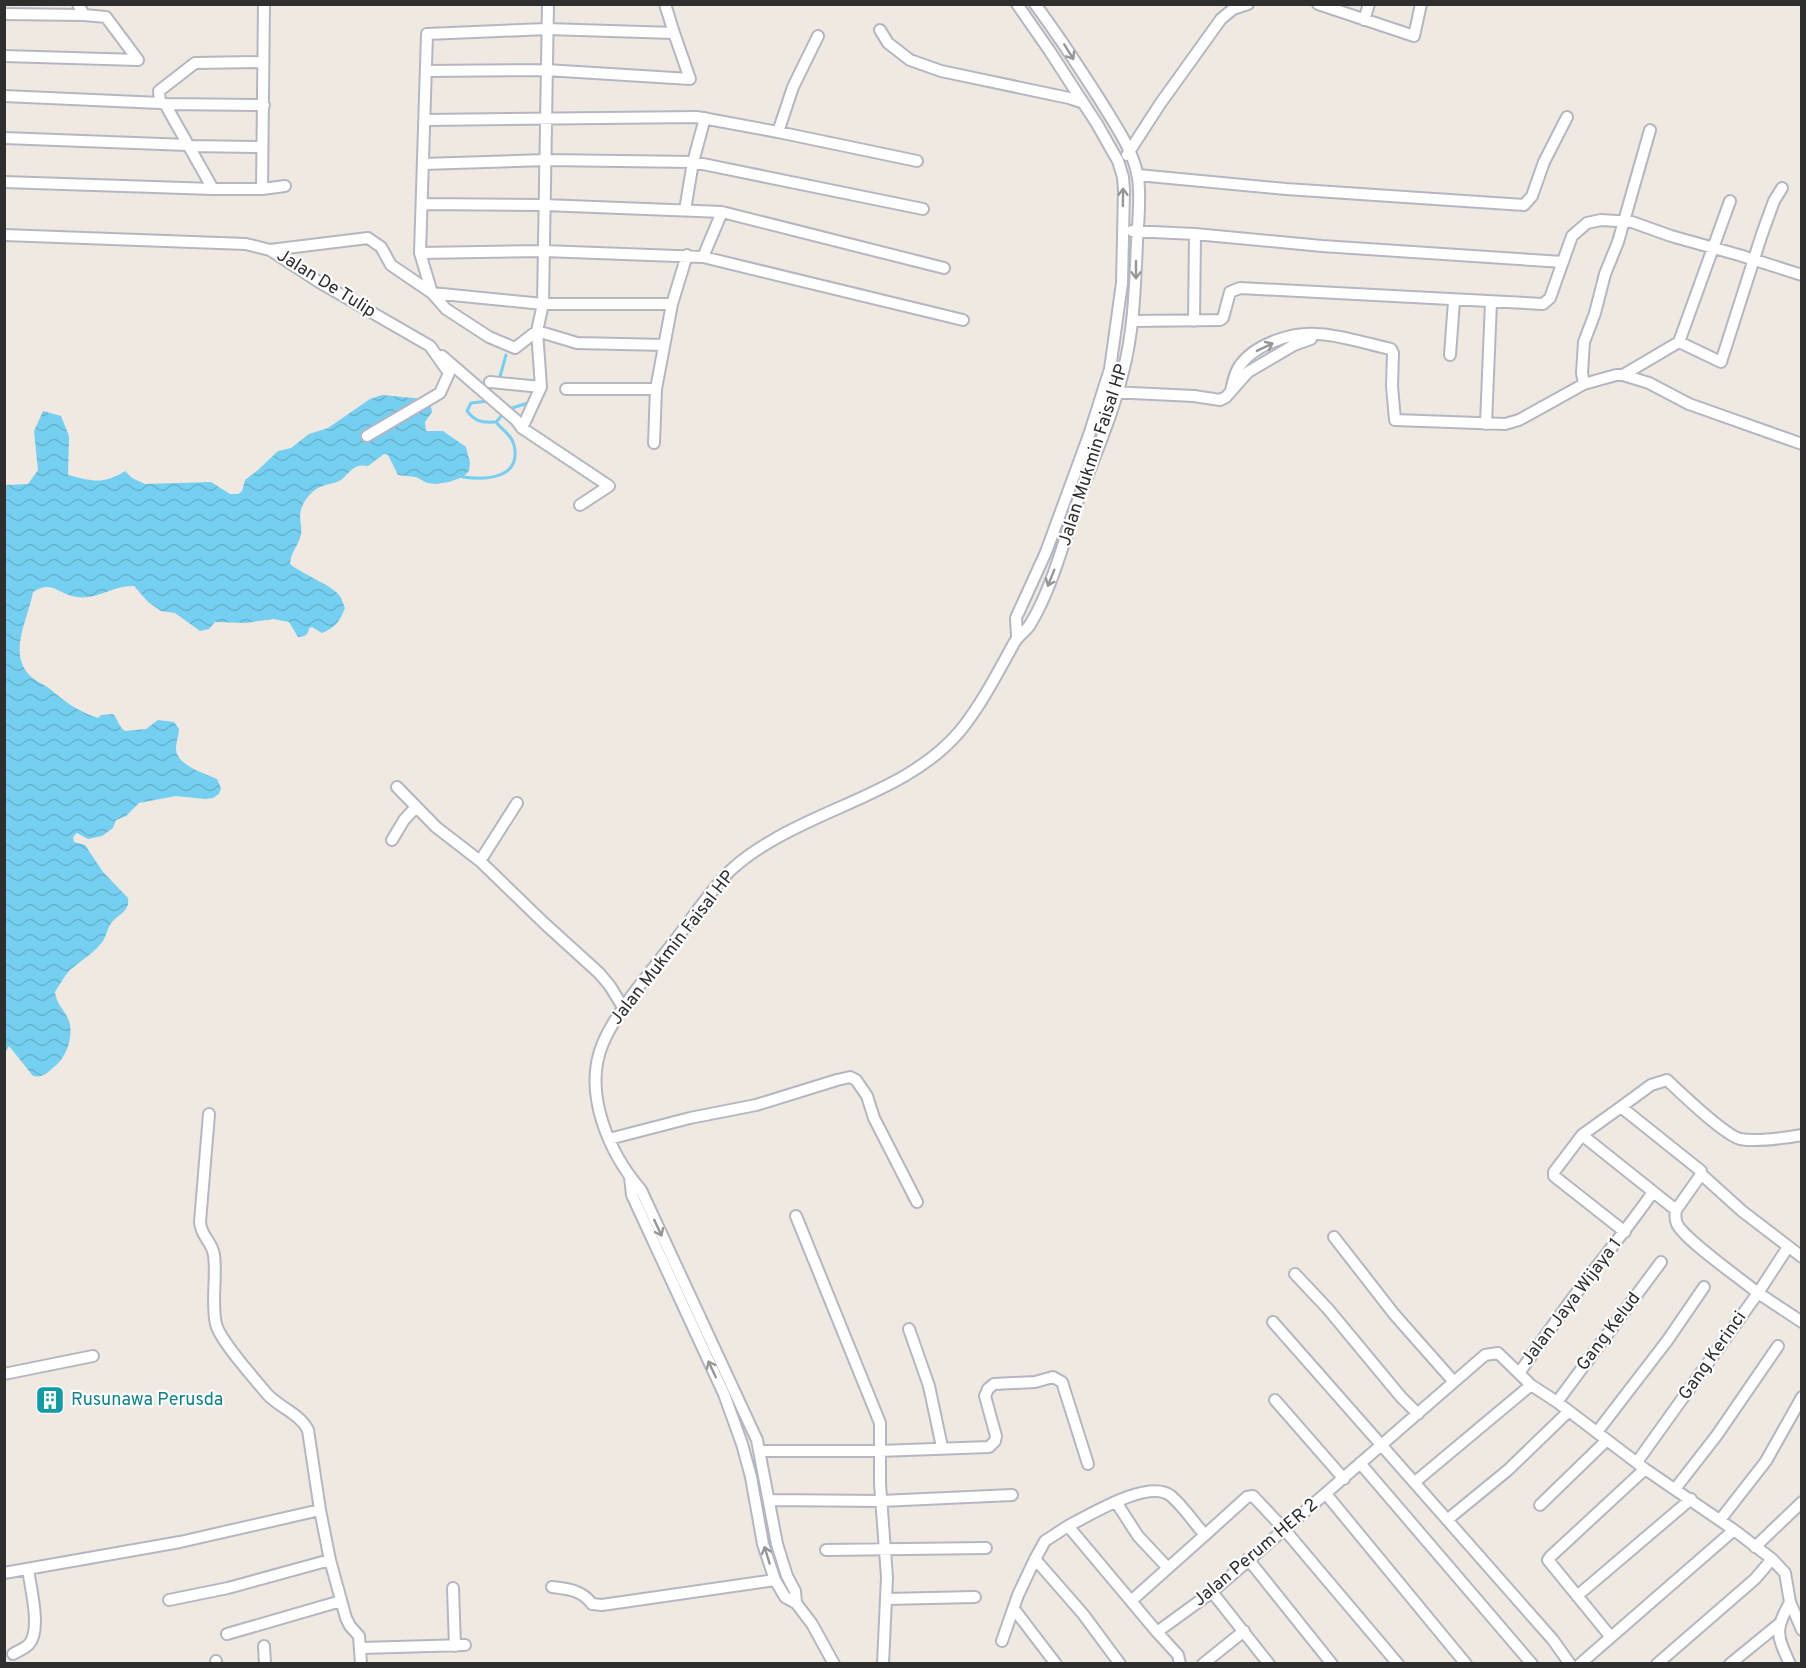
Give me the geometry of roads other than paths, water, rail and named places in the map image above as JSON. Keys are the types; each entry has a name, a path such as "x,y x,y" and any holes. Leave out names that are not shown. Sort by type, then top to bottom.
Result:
{"street":[{"path":"78,4 84,15"},
{"path":"262,189 264,4"},
{"path":"519,424 541,387 537,331 543,304 548,4"},
{"path":"426,71 546,70 690,79 665,4"},
{"name":"Jalan Mukmin Faisal HP","path":"1017,4 1097,124 1118,161 1124,190 1122,283 1110,369 1089,435 1046,552 1016,618 1017,636"},
{"name":"Jalan Mukmin Faisal HP","path":"796,1604 795,1591 787,1576 777,1544 760,1451 750,1424 641,1190 630,1177 609,1139 596,1097 595,1082 601,1046 624,1009 732,869 773,840 902,776 931,758 959,731 993,683 1017,636 1029,627 1057,564 1123,373 1136,283 1138,175 1110,116 1062,41 1035,4"},
{"path":"1118,161 1130,154 1136,140 1154,113 1221,18 1233,9 1248,4"},
{"path":"1364,20 1370,4"},
{"path":"1318,5 1414,36 1421,4"},
{"path":"4,14 84,15 106,18 138,60 4,56"},
{"path":"432,293 420,253 427,34 547,29 674,33"},
{"path":"880,30 888,43 910,60 941,71 1081,102"},
{"path":"778,132 793,87 818,36"},
{"path":"213,189 163,103 159,91 195,63 263,62"},
{"path":"4,96 264,105"},
{"path":"1138,175 1309,191 1524,206 1532,196 1544,162 1566,117"},
{"path":"425,120 705,118 917,161"},
{"path":"685,210 693,162 705,118"},
{"path":"1584,384 1582,373 1584,342 1595,313 1605,274 1613,258 1650,130"},
{"path":"4,138 262,147"},
{"path":"423,164 546,160 693,162 923,209"},
{"path":"4,182 213,189 262,189 285,186"},
{"path":"1679,342 1721,362 1774,201 1782,188"},
{"path":"1623,375 1679,342 1730,201"},
{"path":"422,204 544,205 722,212 944,268"},
{"path":"704,257 722,212"},
{"path":"1132,321 1220,320 1223,318 1230,292 1240,288 1543,304 1548,302 1572,236 1587,224 1600,220 1632,222 1671,237 1802,275"},
{"path":"1123,231 1195,234 1322,246 1563,262"},
{"path":"1194,321 1195,234"},
{"name":"Jalan De Tulip","path":"4,235 246,244 270,250 319,282 430,346 448,373 440,393 367,436"},
{"path":"270,250 368,238 381,247 391,265 432,293 446,309 489,337 515,348 537,331"},
{"path":"420,253 544,251 704,257 963,320"},
{"path":"654,443 656,389 672,304 687,255"},
{"path":"432,293 543,304 672,304"},
{"path":"1450,355 1454,301"},
{"path":"1486,424 1491,302"},
{"path":"537,331 577,343 664,345"},
{"path":"1103,391 1194,396 1213,400 1226,397 1231,391 1239,365 1252,353 1270,344 1302,334 1318,334 1391,349 1395,420 1505,424 1520,420 1584,384 1623,375 1649,383 1689,404 1802,444"},
{"path":"430,346 519,424 609,486 580,505"},
{"path":"490,382 541,387"},
{"path":"566,389 656,389"},
{"path":"398,787 436,827 480,861 599,973 624,1009"},
{"path":"480,861 517,803"},
{"path":"392,840 404,819 416,807"},
{"path":"609,1139 690,1118 756,1105 850,1077 856,1080 867,1096 874,1118 917,1202"},
{"path":"1625,1232 1554,1176 1555,1168 1582,1135 1651,1085 1667,1080 1703,1113 1736,1137 1747,1140 1802,1135"},
{"path":"1621,1107 1684,1156 1742,1211 1802,1257"},
{"path":"209,1114 200,1222 201,1232 211,1243 214,1255 216,1324 231,1349 270,1396 304,1424 308,1430 330,1560 350,1626 358,1636 361,1664"},
{"path":"1582,1135 1676,1210"},
{"path":"1701,1174 1676,1210 1675,1218 1678,1226 1694,1242 1758,1293 1788,1247"},
{"name":"Jalan Mukmin Faisal HP","path":"630,1177 632,1195 724,1394 742,1444 751,1477 763,1544 775,1580 785,1597 796,1604 812,1624 834,1664"},
{"name":"Jalan Jaya Wijaya 1","path":"1519,1373 1573,1297 1625,1232 1653,1192"},
{"path":"795,1216 821,1274 836,1319 865,1382 882,1432 879,1451 886,1599 883,1664"},
{"path":"1334,1237 1394,1314 1454,1382"},
{"name":"Gang Kelud","path":"1557,1402 1661,1262"},
{"path":"1295,1274 1418,1414"},
{"path":"1597,1432 1667,1341 1704,1287"},
{"name":"Gang Kerinci","path":"1577,1596 1548,1560 1641,1466 1758,1293 1802,1322"},
{"path":"1273,1322 1553,1640 1570,1664"},
{"path":"909,1329 929,1386 942,1447"},
{"path":"1676,1489 1717,1435 1778,1346"},
{"name":"Jalan Perum HER 2","path":"1157,1632 1212,1592 1485,1355 1498,1353 1519,1373"},
{"path":"4,1374 93,1356"},
{"path":"1519,1373 1531,1385 1641,1466 1691,1499 1772,1559 1785,1573 1790,1602 1802,1630"},
{"path":"760,1451 879,1451 989,1447 995,1441 996,1436 985,1396 988,1389 994,1384 1035,1382 1053,1377 1062,1382 1088,1464"},
{"path":"1415,1482 1531,1385"},
{"path":"1720,1520 1766,1461 1802,1397"},
{"path":"1275,1400 1344,1479"},
{"path":"1447,1520 1508,1470 1569,1411"},
{"path":"1540,1505 1607,1440"},
{"path":"1360,1464 1532,1664"},
{"path":"1002,1641 1018,1595 1035,1558 1045,1542 1068,1526 1136,1493 1160,1491 1170,1495 1205,1535"},
{"path":"1326,1494 1466,1664"},
{"path":"769,1500 881,1501 1012,1495"},
{"path":"1131,1601 1247,1497 1253,1496 1284,1529 1398,1664"},
{"path":"1610,1636 1577,1596 1691,1499"},
{"path":"1755,1547 1802,1502"},
{"path":"1116,1503 1138,1536 1167,1567"},
{"path":"4,1573 180,1542 320,1510"},
{"path":"1068,1526 1178,1655 1180,1664"},
{"path":"1580,1664 1734,1530"},
{"path":"825,1550 986,1548"},
{"path":"1035,1558 1083,1614 1120,1664"},
{"path":"1248,1559 1332,1664"},
{"path":"1657,1664 1755,1579 1772,1559"},
{"path":"169,1600 228,1588 330,1560"},
{"path":"13,1654 29,1645 34,1634 28,1569"},
{"path":"552,1587 576,1591 586,1596 592,1604 602,1605 775,1580"},
{"path":"361,1648 460,1645 453,1588"},
{"path":"1212,1592 1269,1664"},
{"path":"886,1599 975,1597"},
{"path":"227,1634 341,1601"},
{"path":"1730,1664 1779,1624 1790,1602"},
{"path":"1014,1609 1056,1664"},
{"path":"1779,1624 1781,1641 1790,1664"},
{"path":"1203,1664 1244,1631"},
{"path":"264,1646 265,1664"}],"water":[{"path":"382,395 424,399 430,402 432,412 425,422 426,431 443,431 466,447 470,463 469,471 463,477 449,482 427,483 416,477 398,475 388,455 384,454 368,466 356,467 341,480 315,490 309,496 301,511 301,534 290,564 336,591 341,598 345,608 343,613 336,624 327,631 322,633 312,627 306,635 298,637 289,622 273,619 246,623 215,622 209,629 200,631 175,613 161,611 148,602 134,586 84,597 71,596 51,587 40,588 33,592 21,638 21,660 25,670 72,706 85,713 98,718 101,715 113,714 125,731 146,729 158,720 174,722 179,729 176,748 180,759 192,768 217,779 221,788 219,794 213,798 176,796 139,803 126,816 116,820 113,828 102,836 88,839 77,833 73,837 74,842 85,845 103,872 128,898 128,906 110,924 103,941 70,970 55,992 69,1021 70,1040 58,1063 44,1074 33,1076 9,1046 5,1053 5,485 28,484 38,470 34,431 43,411 61,416 69,436 68,475 97,481 125,471 132,478 145,484 211,482 230,494 238,494 242,491 245,480 278,451 291,448 309,434 328,428 370,399"}],"waterway":[{"path":"499,380 506,355"},
{"path":"489,401 471,403 467,411 479,421 494,422"},
{"path":"509,409 528,403"},
{"path":"463,477 481,478 500,475 512,465 515,456 513,441 496,422 504,413"}],"place":[{"name":"Rusunawa Perusda","path":"50,1400"}]}
